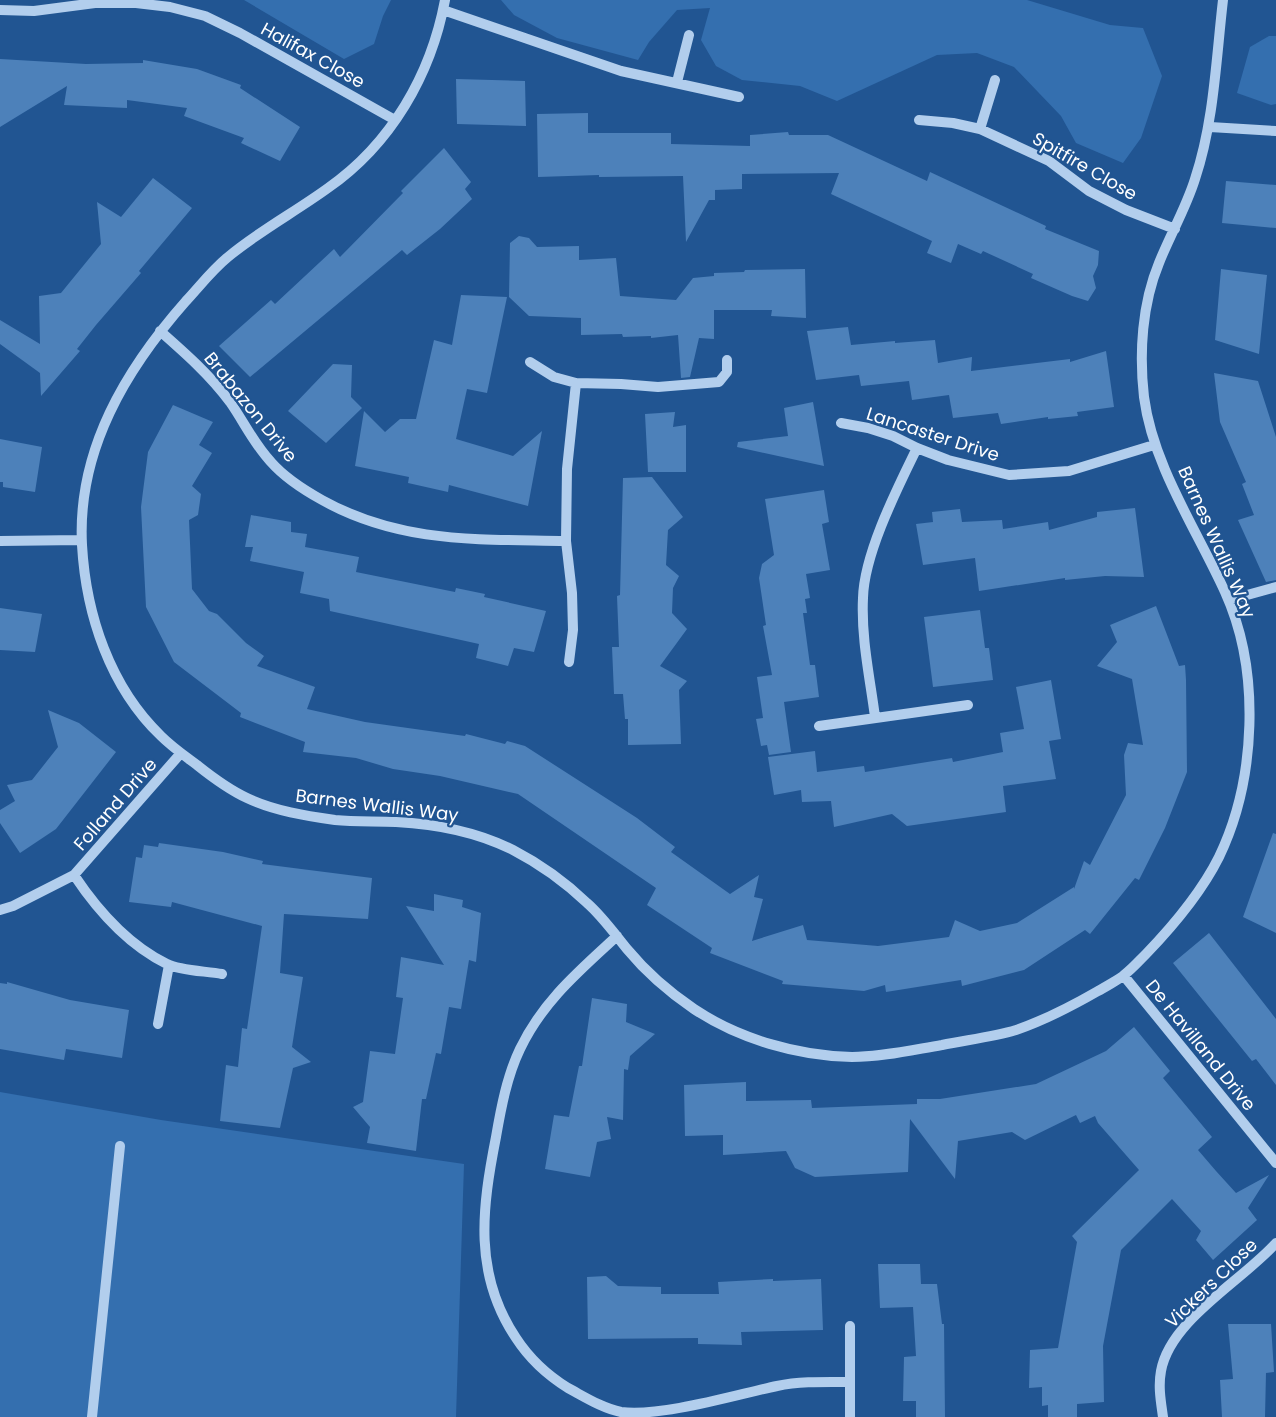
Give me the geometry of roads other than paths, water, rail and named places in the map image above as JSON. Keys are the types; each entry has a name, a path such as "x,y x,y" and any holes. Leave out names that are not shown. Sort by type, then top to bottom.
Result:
{"street":[{"name":"Barnes Wallis Way","path":"444,5 435,44 426,69 411,96 377,144 335,183 263,230 220,263 160,331 130,372 111,408 88,470 81,540 93,620 106,657 128,696 158,734 213,777 250,800 288,811 340,820 434,825 475,835 511,849 549,872 581,898 661,984 697,1011 731,1029 770,1044 816,1054 854,1057 895,1054 1013,1031 1068,1009 1124,976 1168,931 1195,895 1218,858 1235,814 1246,771 1249,727 1247,671 1240,633 1229,600 1154,445 1144,396 1142,345 1147,306 1156,269 1194,183 1210,127 1223,0"},
{"name":"Halifax Close","path":"0,10 34,11 95,3 136,3 205,16 240,33 395,120"},
{"path":"444,5 621,71 739,97"},
{"path":"677,82 689,35"},
{"path":"980,129 995,80"},
{"name":"Spitfire Close","path":"919,120 953,123 980,129 1049,161 1089,191 1126,210 1175,229"},
{"path":"1210,127 1276,131"},
{"name":"Brabazon Drive","path":"160,331 211,378 273,464 291,480 335,507 387,528 422,534 463,539 566,542"},
{"path":"530,362 554,377 576,383 658,387 719,382 727,372 728,360"},
{"path":"569,662 573,630 566,542 567,469 576,383"},
{"name":"Lancaster Drive","path":"842,423 893,436 948,460 1009,475 1069,471 1154,445"},
{"path":"875,717 862,598 867,567 894,495 917,448"},
{"path":"0,541 81,540"},
{"path":"1229,600 1276,587"},
{"path":"819,726 968,705"},
{"name":"Folland Drive","path":"0,910 13,906 74,875 181,753"},
{"name":"Folland Drive","path":"74,875 110,923 140,947 169,965 222,974"},
{"path":"617,936 561,987 540,1015 519,1050 502,1103 488,1177 484,1215 485,1256 491,1289 502,1317 525,1351 552,1378 596,1404 622,1415 676,1410 780,1386 850,1382"},
{"path":"158,1024 169,965"},
{"name":"De Havilland Drive","path":"1124,976 1276,1163"},
{"path":"92,1417 120,1146"},
{"name":"Vickers Close","path":"1164,1417 1159,1390 1161,1370 1176,1337 1188,1322 1262,1259 1276,1243"},
{"path":"850,1326 850,1417"}]}
